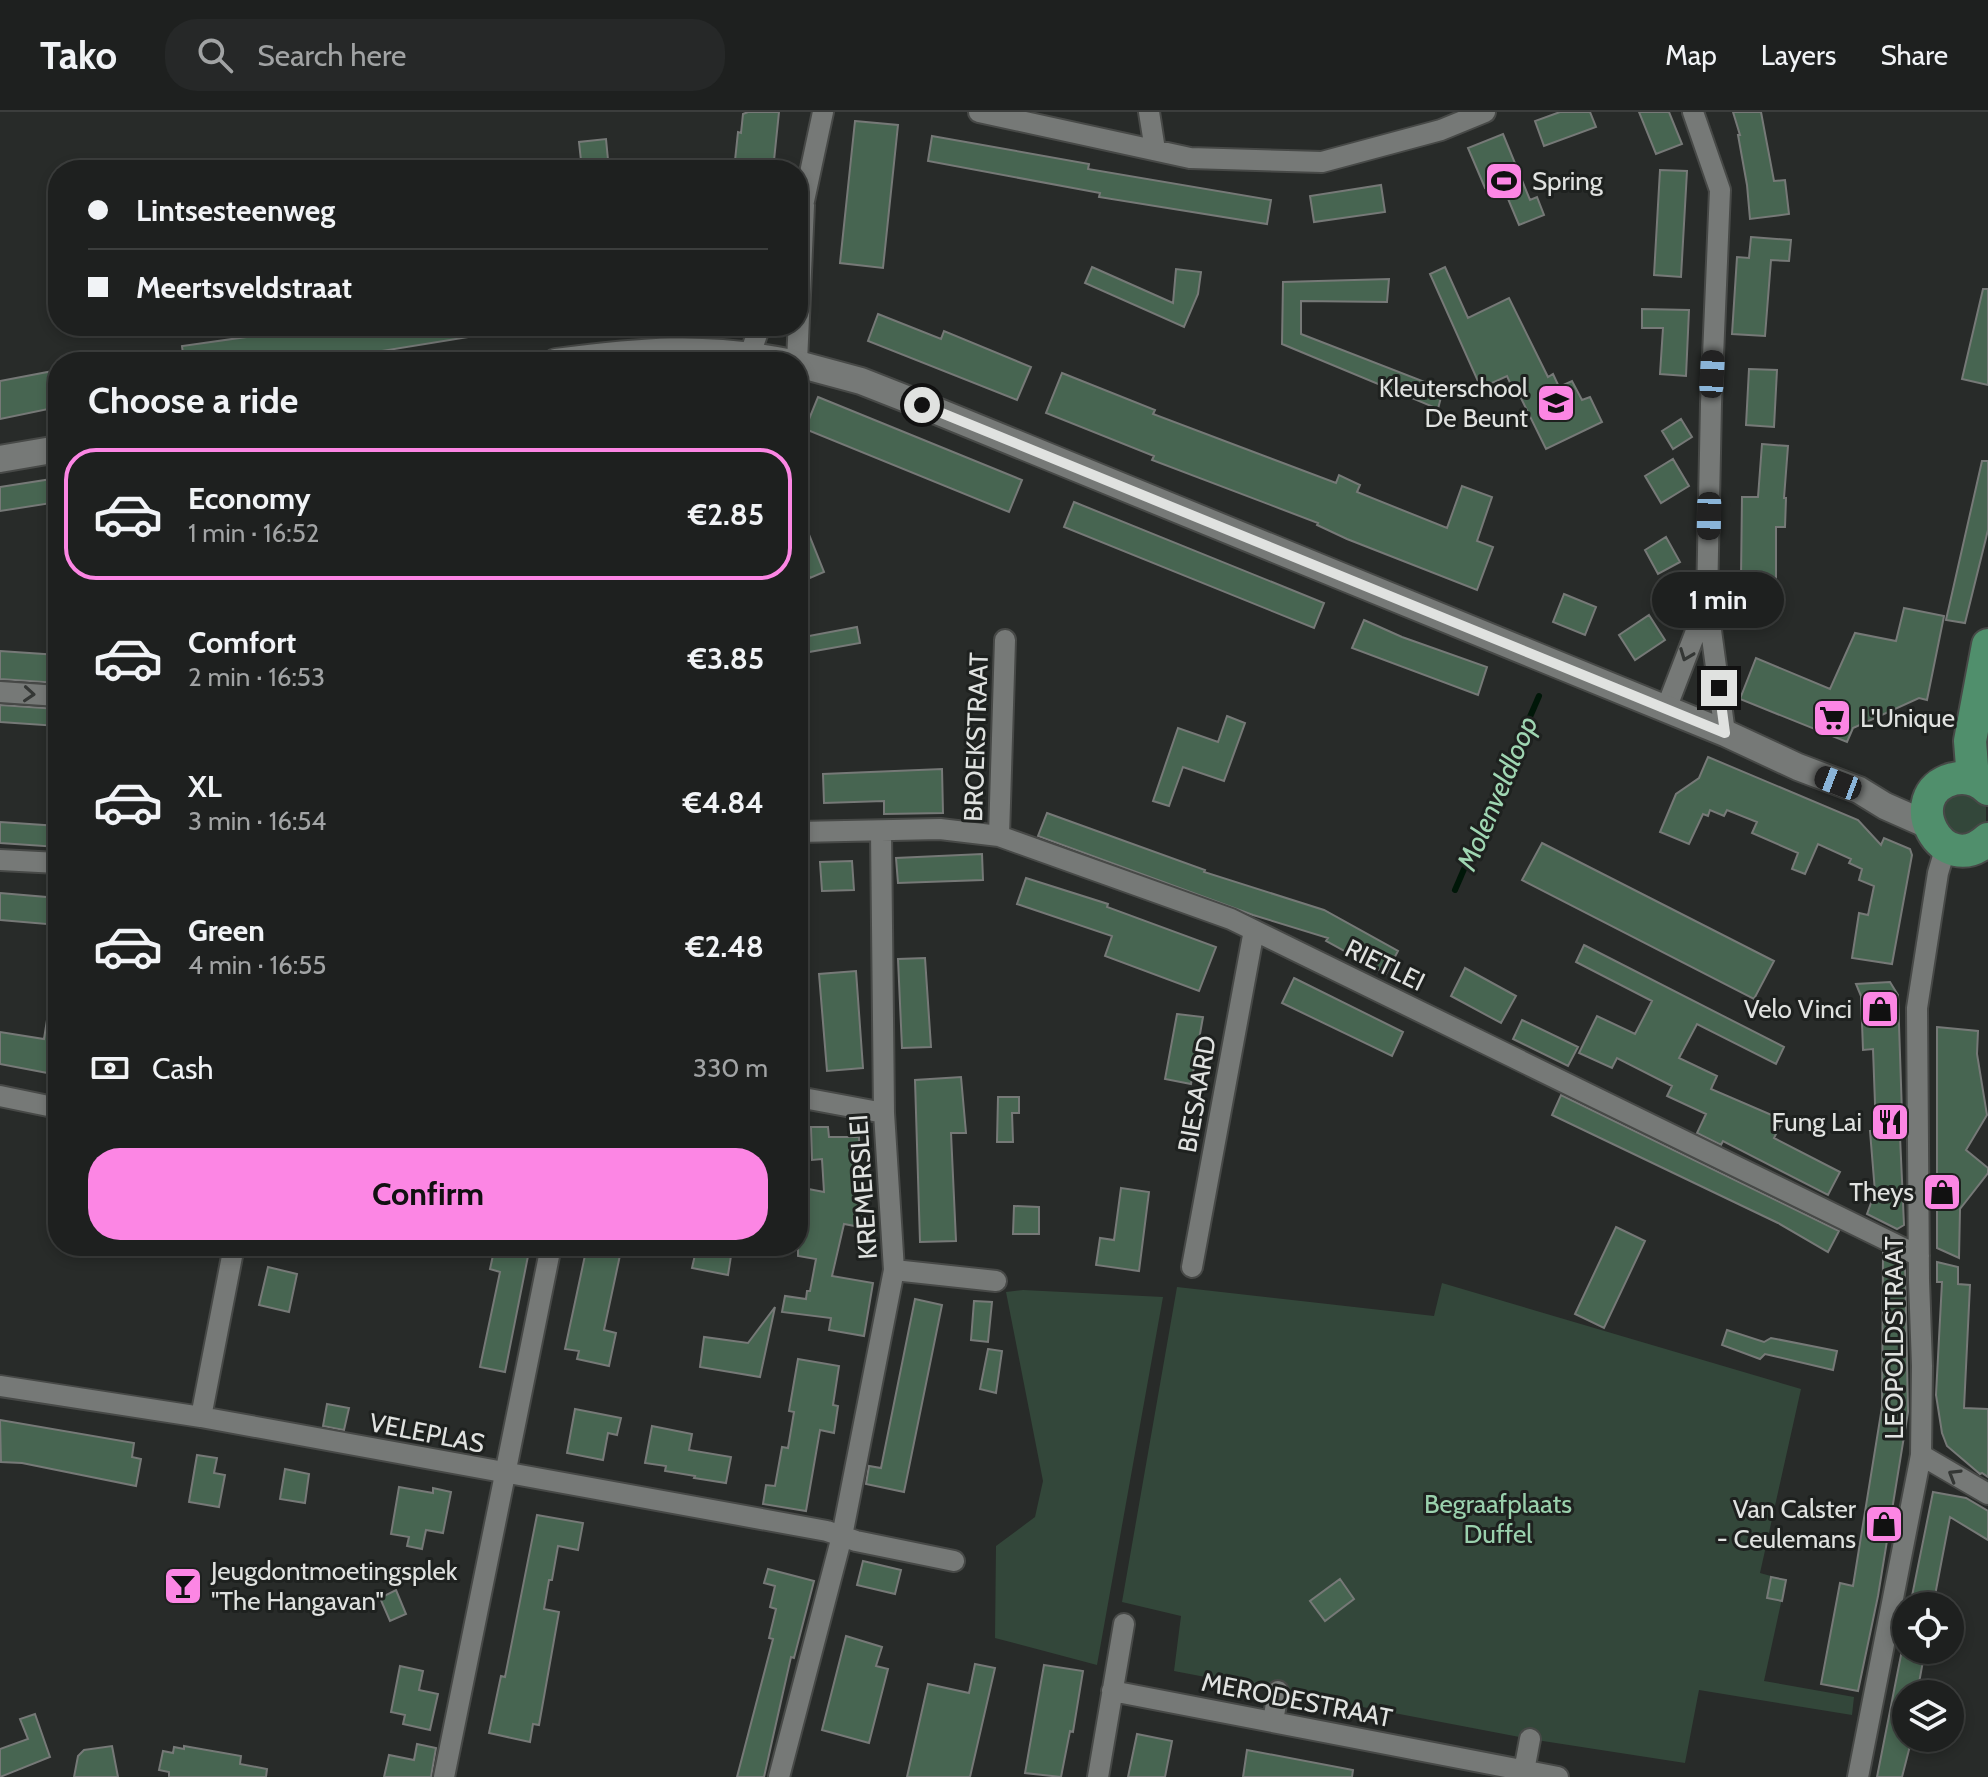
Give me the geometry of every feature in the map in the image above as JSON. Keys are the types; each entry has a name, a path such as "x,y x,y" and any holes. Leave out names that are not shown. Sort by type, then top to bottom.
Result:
{"main road":[{"path":"1963,819 1970,741 1988,645"}],"street":[{"path":"808,181 823,112"},
{"path":"979,112 1190,158 1322,162 1439,121 1485,112"},
{"path":"1149,112 1155,150"},
{"path":"1693,112 1720,190 1707,601 1725,733"},
{"path":"650,352 729,352"},
{"path":"808,366 861,381 1725,733 1798,767 1859,790 1885,806 1963,819"},
{"path":"0,459 48,451"},
{"path":"1666,709 1707,601"},
{"name":"BROEKSTRAAT","path":"999,836 1005,640"},
{"path":"0,692 48,695"},
{"name":"LEOPOLDSTRAAT","path":"1858,1777 1921,1455 1917,1008 1938,873 1963,819"},
{"name":"RIETLEI","path":"808,832 940,829 999,836 1231,919 1919,1256"},
{"name":"KREMERSLEI","path":"779,1777 842,1536 894,1270 884,1113 881,831"},
{"path":"0,860 48,862"},
{"name":"BIESAARD","path":"1192,1267 1254,930"},
{"path":"0,1096 48,1106"},
{"path":"808,1099 884,1113"},
{"path":"201,1417 232,1256"},
{"path":"444,1777 549,1256"},
{"path":"894,1270 996,1281"},
{"name":"VELEPLAS","path":"0,1386 201,1417 842,1536"},
{"path":"1921,1455 1988,1494"},
{"path":"842,1536 954,1561"},
{"path":"1098,1777 1124,1624"},
{"name":"MERODESTRAAT","path":"1112,1691 1558,1777"},
{"path":"1273,1722 1278,1691"},
{"path":"1524,1771 1530,1739"}],"green space":[{"path":"1958,790 1982,799 1986,807 1986,824 1952,841 1938,805"},
{"name":"Begraafplaats Duffel","path":"1442,1283 1801,1389 1760,1573 1786,1580 1764,1681 1854,1697 1852,1715 1699,1690 1685,1763 1530,1739 1174,1671 1181,1616 1122,1602 1177,1287 1434,1316"},
{"path":"1023,1290 1163,1297 1097,1665 995,1638 996,1546 1035,1517 1043,1481 1006,1292"}],"building":[{"path":"779,112 774,160 735,160 743,114"},
{"path":"1560,112 1590,112 1596,127 1544,146 1535,121"},
{"path":"1639,112 1669,112 1682,144 1656,154"},
{"path":"1733,112 1761,112 1774,181 1785,180 1789,214 1750,219 1740,135"},
{"path":"855,121 898,125 883,268 840,263"},
{"path":"1503,134 1530,200 1537,197 1544,215 1519,225 1501,182 1485,188 1468,148"},
{"path":"932,136 1089,164 1088,169 1271,200 1267,224 1099,197 1100,193 928,161"},
{"path":"606,139 608,160 581,160 579,142"},
{"path":"1660,170 1687,171 1681,277 1654,275"},
{"path":"1381,185 1385,212 1314,222 1310,196"},
{"path":"1751,237 1791,240 1789,261 1771,260 1765,336 1732,334 1737,257 1749,258"},
{"path":"1092,267 1173,303 1176,269 1201,272 1198,294 1184,327 1085,283"},
{"path":"1445,267 1468,318 1509,298 1548,377 1553,374 1559,387 1572,381 1582,400 1590,397 1602,422 1546,449 1507,376 1481,388 1430,274"},
{"path":"1389,279 1387,302 1301,301 1301,334 1443,389 1438,409 1282,344 1283,282"},
{"path":"1983,289 1988,289 1988,385 1962,379"},
{"path":"1642,309 1689,310 1686,376 1660,374 1663,328 1642,328"},
{"path":"878,314 941,339 944,331 1031,367 1017,400 868,341"},
{"path":"253,336 475,336 376,352 183,352 182,346"},
{"path":"1749,369 1777,370 1774,427 1746,425"},
{"path":"48,372 48,409 0,419 0,381"},
{"path":"1062,373 1155,410 1153,414 1336,483 1339,475 1360,485 1357,492 1447,528 1462,486 1492,497 1477,541 1493,547 1477,590 1347,539 1318,523 1152,460 1154,456 1046,413"},
{"path":"818,397 1022,480 1009,512 808,430 808,422"},
{"path":"1681,419 1692,437 1673,449 1662,431"},
{"path":"1762,444 1788,446 1785,527 1776,527 1776,579 1741,579 1742,497 1758,497"},
{"path":"1673,459 1689,486 1661,503 1645,476"},
{"path":"1982,461 1988,461 1988,530 1965,623 1946,620"},
{"path":"48,480 48,504 0,511 0,487"},
{"path":"1074,502 1324,603 1314,628 1064,527"},
{"path":"808,532 824,572 810,578 808,573"},
{"path":"1666,537 1680,562 1658,574 1645,550"},
{"path":"1564,594 1596,607 1585,635 1553,622"},
{"path":"1904,608 1944,616 1927,700 1919,698 1853,728 1847,742 1740,699 1756,658 1830,689 1855,633 1896,641"},
{"path":"1649,615 1665,640 1635,660 1619,635"},
{"path":"1364,620 1487,667 1478,695 1352,648"},
{"path":"857,627 860,643 808,652 808,636"},
{"path":"0,651 48,654 48,682 0,679"},
{"path":"0,705 48,708 48,725 0,722"},
{"path":"1227,716 1245,723 1224,781 1183,767 1169,806 1153,801 1178,728 1218,742"},
{"path":"1708,757 1858,820 1881,845 1884,838 1910,849 1912,855 1892,964 1852,958 1859,913 1868,915 1874,886 1859,880 1862,869 1849,863 1851,859 1818,844 1805,874 1792,869 1798,853 1752,833 1757,822 1727,810 1724,816 1710,810 1708,816 1703,814 1689,844 1660,832 1676,794 1699,778"},
{"path":"942,769 943,813 884,814 884,801 824,803 823,774"},
{"path":"1047,813 1204,872 1324,910 1398,951 1386,974 1326,941 1328,938 1253,915 1038,836"},
{"path":"0,822 48,825 48,846 0,843"},
{"path":"1542,843 1774,961 1754,999 1522,880"},
{"path":"982,854 983,880 898,883 896,858"},
{"path":"852,861 854,890 822,891 820,862"},
{"path":"1026,878 1108,904 1107,907 1216,947 1199,991 1105,956 1112,936 1017,904"},
{"path":"0,893 48,897 48,924 0,920"},
{"path":"1584,945 1784,1047 1776,1064 1697,1024 1679,1058 1717,1076 1711,1089 1783,1120 1774,1138 1840,1172 1828,1195 1723,1141 1721,1145 1697,1133 1706,1114 1667,1096 1672,1086 1617,1058 1612,1068 1579,1053 1597,1016 1635,1034 1652,1001 1576,962"},
{"path":"925,958 931,1047 902,1048 898,959"},
{"path":"1465,968 1516,996 1501,1023 1451,996"},
{"path":"856,971 863,1068 827,1071 819,974"},
{"path":"1294,978 1403,1032 1392,1056 1282,1003"},
{"path":"1890,982 1898,995 1902,1114 1899,1114 1904,1225 1897,1229 1867,1214 1875,1192 1870,1131 1876,1131 1873,1049 1863,1050 1861,996 1856,984"},
{"path":"48,1013 48,1073 0,1064 0,1032 44,1039"},
{"path":"1177,1014 1203,1017 1191,1084 1165,1079"},
{"path":"1522,1020 1578,1047 1568,1066 1513,1039"},
{"path":"1937,1027 1978,1031 1977,1054 1987,1115 1966,1150 1988,1168 1988,1173 1960,1209 1959,1258 1937,1248"},
{"path":"961,1077 966,1133 951,1133 956,1241 920,1242 915,1080"},
{"path":"1561,1095 1839,1231 1828,1252 1778,1223 1552,1115"},
{"path":"998,1097 1019,1097 1019,1113 1012,1113 1013,1142 997,1142"},
{"path":"811,1127 828,1127 829,1137 859,1137 861,1194 870,1196 865,1228 844,1224 832,1276 873,1283 864,1336 829,1330 831,1318 782,1312 785,1296 806,1299 807,1291 810,1291 816,1259 798,1256 808,1256 808,1189 824,1192 822,1159 812,1160"},
{"path":"1121,1188 1149,1192 1139,1271 1096,1265 1100,1238 1114,1240"},
{"path":"1014,1206 1039,1207 1039,1234 1013,1234"},
{"path":"1616,1227 1645,1241 1604,1328 1575,1314"},
{"path":"1883,1253 1905,1263 1908,1412 1878,1596 1858,1691 1821,1684 1840,1583 1853,1586 1882,1407"},
{"path":"493,1256 528,1256 505,1372 480,1367 500,1272 490,1269"},
{"path":"585,1256 620,1256 604,1330 616,1333 609,1366 577,1359 579,1351 565,1349"},
{"path":"695,1256 731,1256 728,1275 692,1268"},
{"path":"1937,1262 1958,1267 1958,1284 1970,1285 1964,1408 1988,1409 1988,1477 1980,1474 1947,1446 1942,1433 1936,1395 1942,1282 1937,1282"},
{"path":"268,1267 297,1274 289,1312 259,1305"},
{"path":"915,1299 942,1305 904,1492 866,1484 869,1466 881,1468"},
{"path":"974,1301 992,1302 988,1342 971,1340"},
{"path":"775,1307 760,1377 700,1367 704,1337 748,1343"},
{"path":"1727,1330 1764,1342 1771,1338 1837,1351 1833,1370 1765,1354 1760,1359 1722,1345"},
{"path":"988,1349 1002,1351 996,1393 980,1389"},
{"path":"798,1359 839,1366 833,1405 838,1406 834,1433 820,1430 806,1511 763,1504 766,1485 775,1486 782,1447 788,1448 794,1412 789,1411"},
{"path":"327,1404 349,1408 344,1430 323,1426"},
{"path":"575,1409 621,1418 617,1435 608,1433 603,1460 567,1453"},
{"path":"0,1420 134,1443 132,1457 141,1459 136,1486 22,1463 1,1462"},
{"path":"652,1426 692,1434 689,1450 731,1457 726,1483 665,1471 666,1466 645,1463"},
{"path":"197,1455 217,1458 214,1473 225,1475 219,1507 189,1502"},
{"path":"285,1469 309,1474 305,1503 280,1499"},
{"path":"399,1487 433,1493 433,1488 451,1492 443,1533 426,1530 422,1549 407,1546 409,1537 391,1534"},
{"path":"1933,1492 1966,1498 1988,1511 1988,1540 1950,1517 1936,1592 1913,1592"},
{"path":"537,1515 583,1523 578,1550 558,1546 552,1580 549,1580 544,1609 559,1612 539,1725 533,1724 530,1742 489,1733 501,1676 505,1677"},
{"path":"863,1561 901,1570 895,1594 857,1585"},
{"path":"768,1569 814,1581 794,1658 791,1657 764,1777 737,1777 773,1639 769,1638 776,1609 770,1607 775,1586 764,1583"},
{"path":"1771,1577 1786,1580 1782,1601 1767,1598"},
{"path":"1340,1579 1354,1599 1325,1621 1310,1601"},
{"path":"396,1590 406,1614 390,1621 380,1598"},
{"path":"846,1636 882,1647 876,1666 888,1669 869,1743 822,1730"},
{"path":"975,1664 995,1668 970,1777 907,1777 928,1684 969,1693"},
{"path":"1899,1664 1922,1664 1920,1680 1896,1680"},
{"path":"1044,1665 1083,1671 1073,1732 1070,1731 1061,1777 1025,1773"},
{"path":"400,1666 423,1671 419,1690 438,1694 430,1730 403,1724 405,1715 391,1712"},
{"path":"1892,1701 1892,1752 1908,1752 1902,1777 1877,1777"},
{"path":"35,1714 50,1757 0,1777 0,1749 28,1739 20,1719"},
{"path":"1137,1734 1172,1741 1165,1777 1128,1777"},
{"path":"417,1744 436,1748 431,1777 384,1777 389,1755 414,1760"},
{"path":"112,1746 118,1777 74,1777 78,1756 84,1750"},
{"path":"184,1746 241,1756 240,1764 267,1769 266,1777 169,1777 169,1772 159,1770 163,1751 173,1753 174,1747 184,1749"},
{"path":"1247,1750 1353,1770 1352,1777 1243,1777"}],"waterway":[{"name":"Molenveldloop","path":"1455,890 1539,696"}],"place":[{"name":"Spring","path":"1504,181"},
{"name":"Kleuterschool De Beunt","path":"1556,403"},
{"name":"L'Unique","path":"1832,718"},
{"name":"Velo Vinci","path":"1880,1009"},
{"name":"Fung Lai","path":"1890,1122"},
{"name":"Theys","path":"1942,1192"},
{"name":"Van Calster - Ceulemans","path":"1884,1524"},
{"name":"Jeugdontmoetingsplek \"The Hangavan\"","path":"183,1586"}],"route":[{"path":"922,405 1725,733 1719,688"}]}
